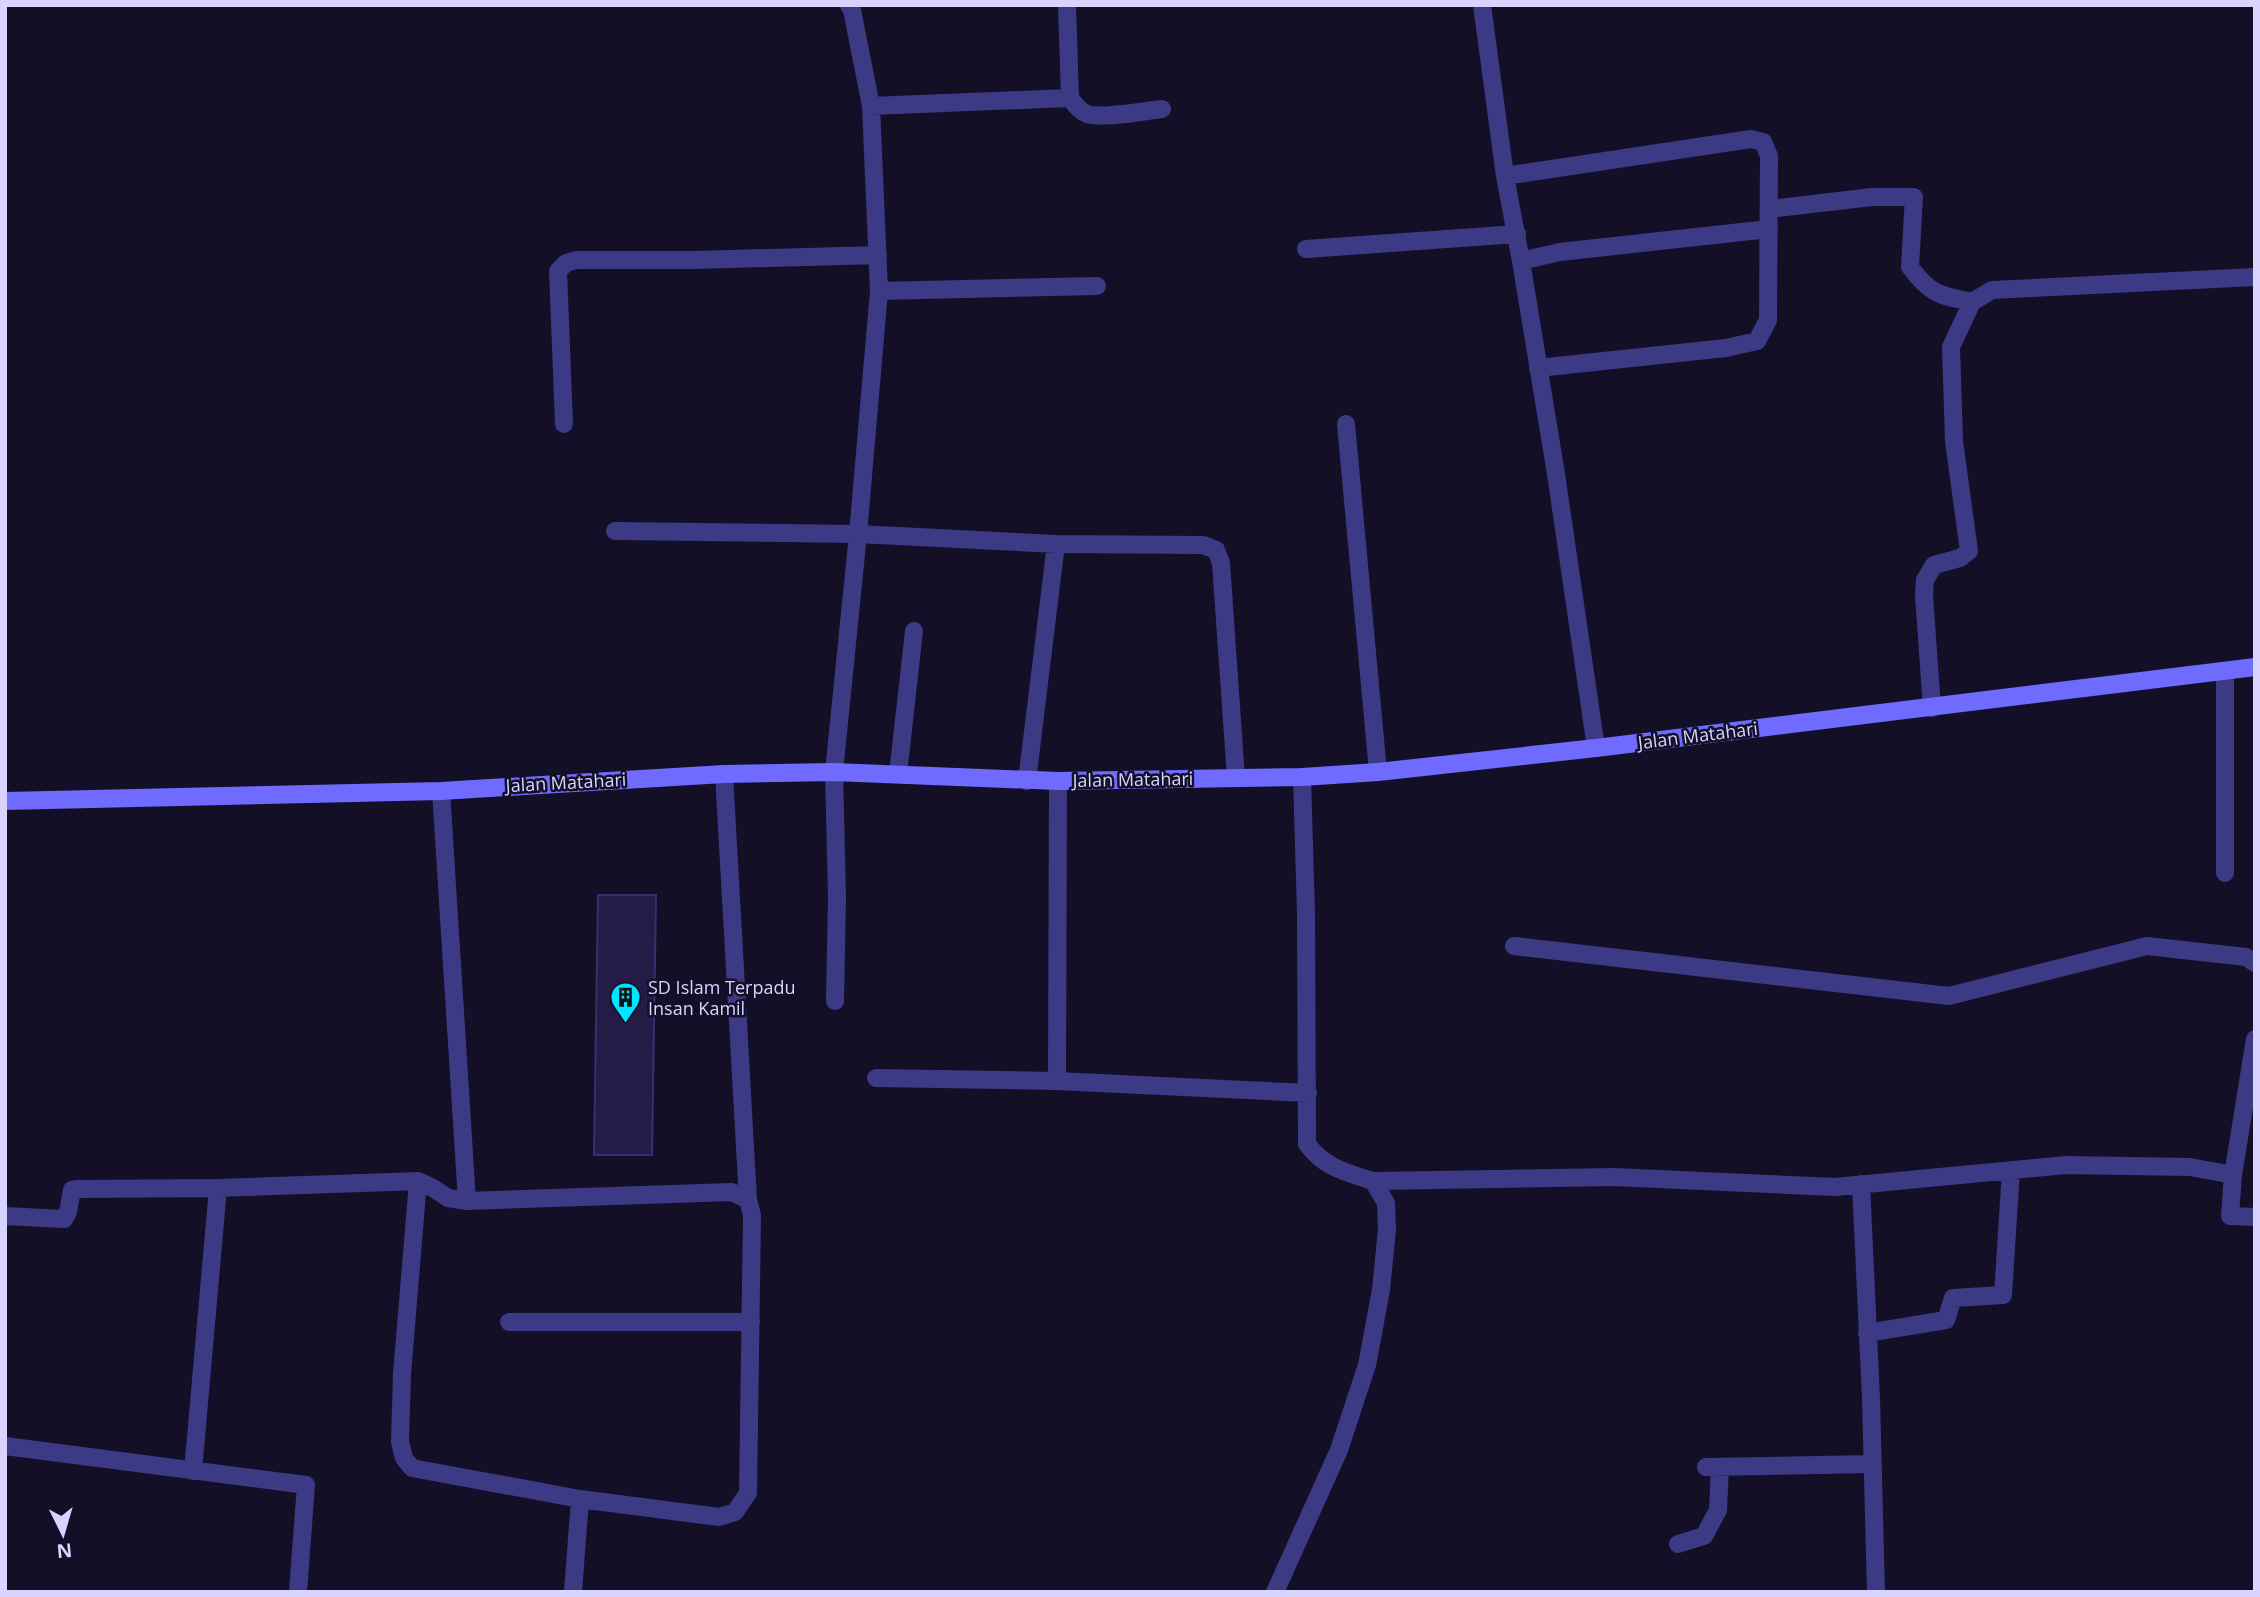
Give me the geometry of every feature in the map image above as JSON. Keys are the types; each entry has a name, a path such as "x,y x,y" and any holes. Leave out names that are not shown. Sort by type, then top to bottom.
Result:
{"street":[{"path":"835,1001 837,897 834,772 879,292 872,106 849,5"},
{"path":"1067,5 1070,98 1078,109 1088,114 1102,115 1162,109"},
{"path":"1482,5 1504,176 1517,234 1556,474 1596,748"},
{"path":"872,106 1070,98"},
{"path":"1504,176 1751,139 1762,142 1769,156 1768,320 1757,341 1726,348 1538,368"},
{"path":"1769,209 1872,197 1914,197 1910,267 1922,283 1942,297 1972,302"},
{"path":"1521,261 1560,252 1769,229"},
{"path":"1306,249 1517,234"},
{"path":"564,424 558,271 566,263 576,260 877,255"},
{"path":"1932,708 1925,580 1934,565 1960,558 1969,551 1954,441 1951,347 1972,302 1992,290 2255,277"},
{"path":"879,292 1097,286"},
{"path":"1346,424 1378,772"},
{"path":"615,531 858,534 1056,544 1203,545 1216,550 1221,563 1236,778"},
{"path":"1027,781 1056,544"},
{"path":"898,774 914,631"},
{"name":"Jalan Matahari","path":"5,801 441,791 724,774 834,772 1058,782 1378,772 1932,708 2255,667"},
{"path":"2225,672 2225,873"},
{"path":"418,1181 402,1374 400,1442 404,1458 412,1468 580,1499 719,1517 735,1513 748,1493 752,1215 748,1200 724,774"},
{"path":"1302,776 1307,1144 1318,1158 1340,1170 1373,1181 1614,1177 1835,1187 2066,1165 2190,1167 2233,1175"},
{"path":"1057,1081 1058,782"},
{"path":"441,791 467,1201"},
{"path":"1514,946 1949,996 2147,946 2246,957 2255,963"},
{"path":"2255,1039 2233,1175 2230,1216 2255,1217"},
{"path":"876,1078 1057,1081 1308,1093"},
{"path":"1867,1333 1945,1320 1953,1298 2003,1294 2011,1170"},
{"path":"5,1216 64,1219 72,1190 76,1189 218,1188 418,1181 448,1198 467,1201 732,1192 748,1200"},
{"path":"1275,1592 1339,1450 1367,1365 1381,1290 1387,1229 1386,1203 1373,1181"},
{"path":"1861,1184 1876,1592"},
{"path":"193,1471 218,1188"},
{"path":"509,1322 751,1322"},
{"path":"5,1446 306,1485 298,1592"},
{"path":"1678,1544 1704,1536 1718,1510 1713,1467 1872,1464"},
{"path":"573,1592 580,1499"}],"building":[{"name":"SD Islam Terpadu Insan Kamil","path":"598,895 656,895 652,1155 594,1155"}],"place":[{"name":"SD Islam Terpadu Insan Kamil","path":"625,1025"}]}
